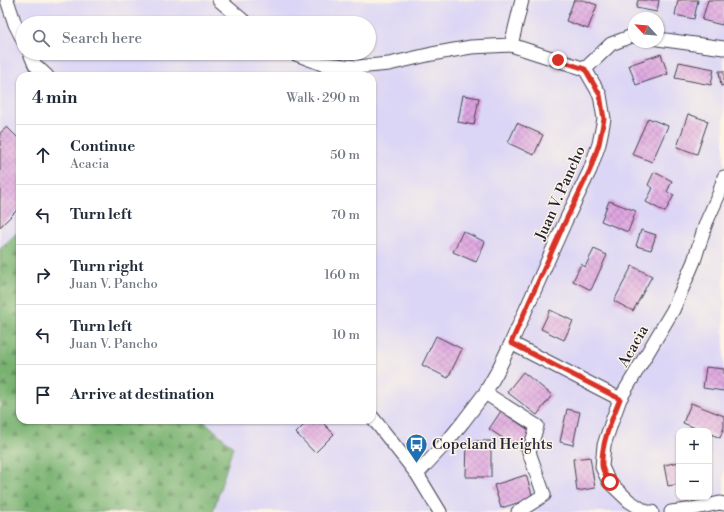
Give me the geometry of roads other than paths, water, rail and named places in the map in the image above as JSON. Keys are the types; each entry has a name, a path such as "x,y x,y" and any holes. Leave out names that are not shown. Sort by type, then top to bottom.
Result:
{"street":[{"path":"7,0 16,26"},
{"path":"219,0 238,16"},
{"path":"511,45 522,0"},
{"path":"311,60 322,64 357,67 389,64 471,47 511,45 585,69 611,44 628,38"},
{"path":"664,41 724,48"},
{"path":"33,60 35,65 43,72"},
{"name":"Juan V. Pancho","path":"417,474 463,422 497,372 590,170 599,144 604,119 600,95 585,69"},
{"name":"Acacia","path":"652,512 646,512 629,501 610,482 602,467 604,445 620,399 673,310 694,261 706,223 719,194 724,177"},
{"path":"511,343 620,399"},
{"path":"484,393 537,426 529,452 544,495 518,512"},
{"path":"376,422 417,474 440,512"},
{"path":"671,512 687,510 723,500"}],"place":[{"name":"Copeland Heights","path":"416,464"}]}
